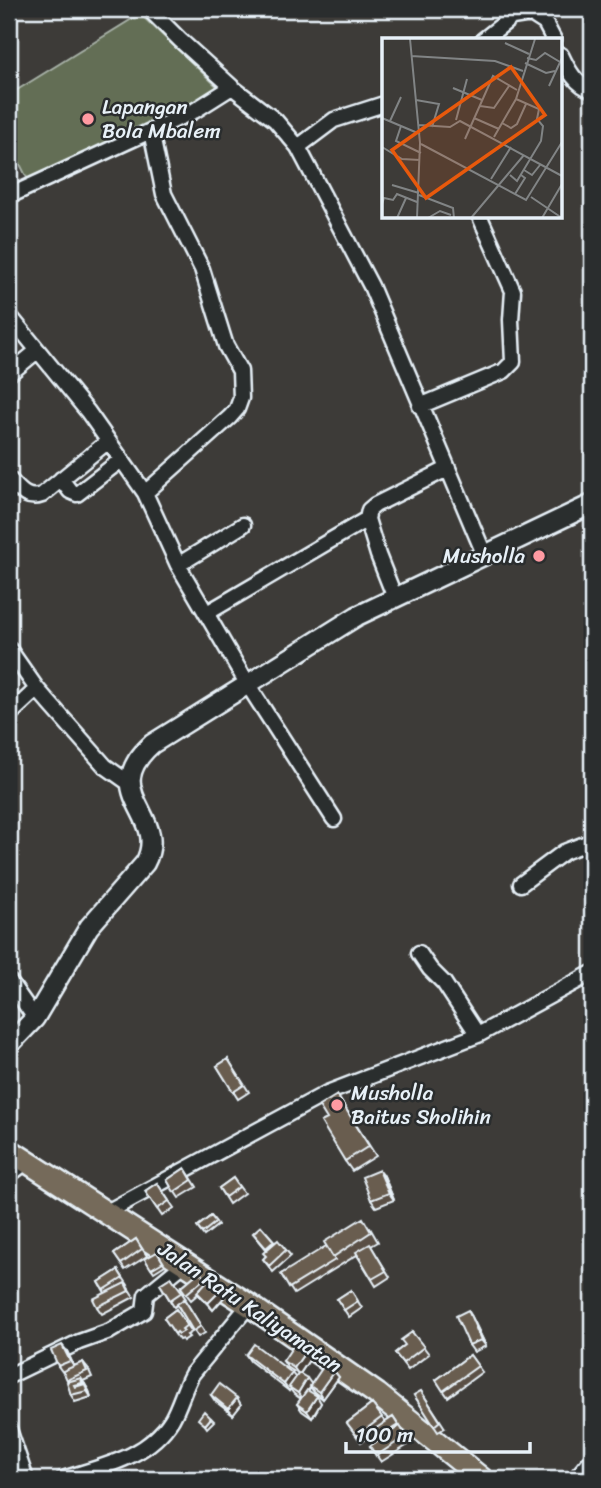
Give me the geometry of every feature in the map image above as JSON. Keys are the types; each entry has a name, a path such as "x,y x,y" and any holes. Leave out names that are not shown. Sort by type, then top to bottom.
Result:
{"main road":[{"name":"Jalan Ratu Kaliyamatan","path":"18,1155 249,1305 377,1394 482,1479"}],"street":[{"path":"149,9 232,87 275,120 298,147 371,286 485,556"},
{"path":"486,38 512,17 531,14 545,23 553,38"},
{"path":"562,58 567,70 576,80 592,90"},
{"path":"9,196 194,111 232,87"},
{"path":"298,147 334,120 382,105"},
{"path":"145,493 230,417 242,397 240,372 226,346 202,269 164,194 150,131"},
{"path":"420,406 504,371 513,362 513,290 481,219"},
{"path":"9,315 88,412 145,493 178,565 248,685 334,819"},
{"path":"9,374 37,351"},
{"path":"9,479 30,498 42,495 107,442"},
{"path":"61,479 70,491 77,494 121,460"},
{"path":"395,598 377,555 367,519 369,510 447,470"},
{"path":"9,1045 36,1018 89,928 149,855 152,847 150,833 129,783 132,767 140,754 357,616 592,504"},
{"path":"206,613 367,519"},
{"path":"178,565 243,525"},
{"path":"9,649 37,689 105,766 129,783"},
{"path":"9,715 37,689"},
{"path":"522,884 564,852 592,841"},
{"path":"419,953 444,983 478,1035"},
{"path":"107,1212 327,1093 478,1035 592,973"},
{"path":"9,981 36,1018"},
{"path":"9,1175 18,1155"},
{"path":"9,1376 79,1342 110,1331 144,1311 146,1295 185,1263"},
{"path":"63,1479 134,1456 150,1444 172,1418 192,1374 249,1305"},
{"path":"9,1429 26,1479"},
{"path":"575,1479 592,1459"}],"green space":[{"name":"Lapangan Bola Mbalem","path":"140,14 223,92 31,186 9,142 9,95"}],"building":[{"path":"228,1059 244,1085 233,1092 217,1066"},
{"path":"337,1095 369,1146 345,1161 321,1122 327,1119 319,1106"},
{"path":"185,1168 192,1180 174,1192 167,1180"},
{"path":"379,1170 389,1193 371,1200 362,1177"},
{"path":"233,1178 239,1187 225,1197 219,1188"},
{"path":"157,1183 169,1201 157,1209 145,1191"},
{"path":"211,1216 216,1222 202,1233 197,1227"},
{"path":"363,1218 371,1232 333,1257 324,1242"},
{"path":"261,1226 274,1241 266,1248 253,1233"},
{"path":"136,1239 142,1249 121,1264 114,1254"},
{"path":"278,1240 286,1250 269,1266 263,1259 266,1256 263,1253"},
{"path":"370,1244 386,1271 372,1279 356,1252"},
{"path":"326,1246 335,1260 289,1288 281,1274"},
{"path":"157,1252 163,1262 151,1269 145,1259"},
{"path":"118,1270 123,1278 104,1290 99,1282"},
{"path":"200,1271 205,1278 186,1294 181,1287"},
{"path":"171,1277 182,1292 170,1300 160,1284"},
{"path":"210,1278 222,1289 208,1303 197,1292"},
{"path":"125,1283 129,1291 97,1307 93,1299"},
{"path":"351,1290 358,1301 344,1310 337,1299"},
{"path":"184,1299 201,1326 193,1331 177,1304"},
{"path":"176,1309 187,1325 179,1334 175,1334 164,1318"},
{"path":"468,1310 481,1340 469,1345 456,1316"},
{"path":"412,1332 424,1347 403,1363 395,1353 405,1345 401,1340"},
{"path":"299,1337 310,1345 294,1368 283,1361"},
{"path":"254,1344 292,1373 284,1384 246,1355"},
{"path":"62,1345 70,1361 58,1366 51,1350"},
{"path":"470,1355 478,1366 443,1391 436,1380"},
{"path":"83,1362 87,1371 67,1380 63,1371"},
{"path":"325,1364 334,1371 319,1392 310,1386"},
{"path":"299,1373 307,1378 298,1393 289,1387"},
{"path":"81,1378 82,1383 74,1385 85,1384 87,1391 71,1395 67,1382"},
{"path":"219,1384 237,1398 228,1409 211,1395"},
{"path":"307,1390 317,1396 307,1411 297,1404"},
{"path":"421,1391 440,1421 434,1426 414,1395"},
{"path":"372,1404 382,1417 357,1436 347,1423"},
{"path":"204,1411 211,1418 205,1425 198,1419"},
{"path":"393,1417 398,1425 371,1442 366,1435"},
{"path":"400,1426 406,1436 376,1456 370,1446"}],"place":[{"name":"Lapangan Bola Mbalem","path":"88,119"},
{"name":"Musholla","path":"539,556"},
{"name":"Musholla Baitus Sholihin","path":"337,1105"}]}
